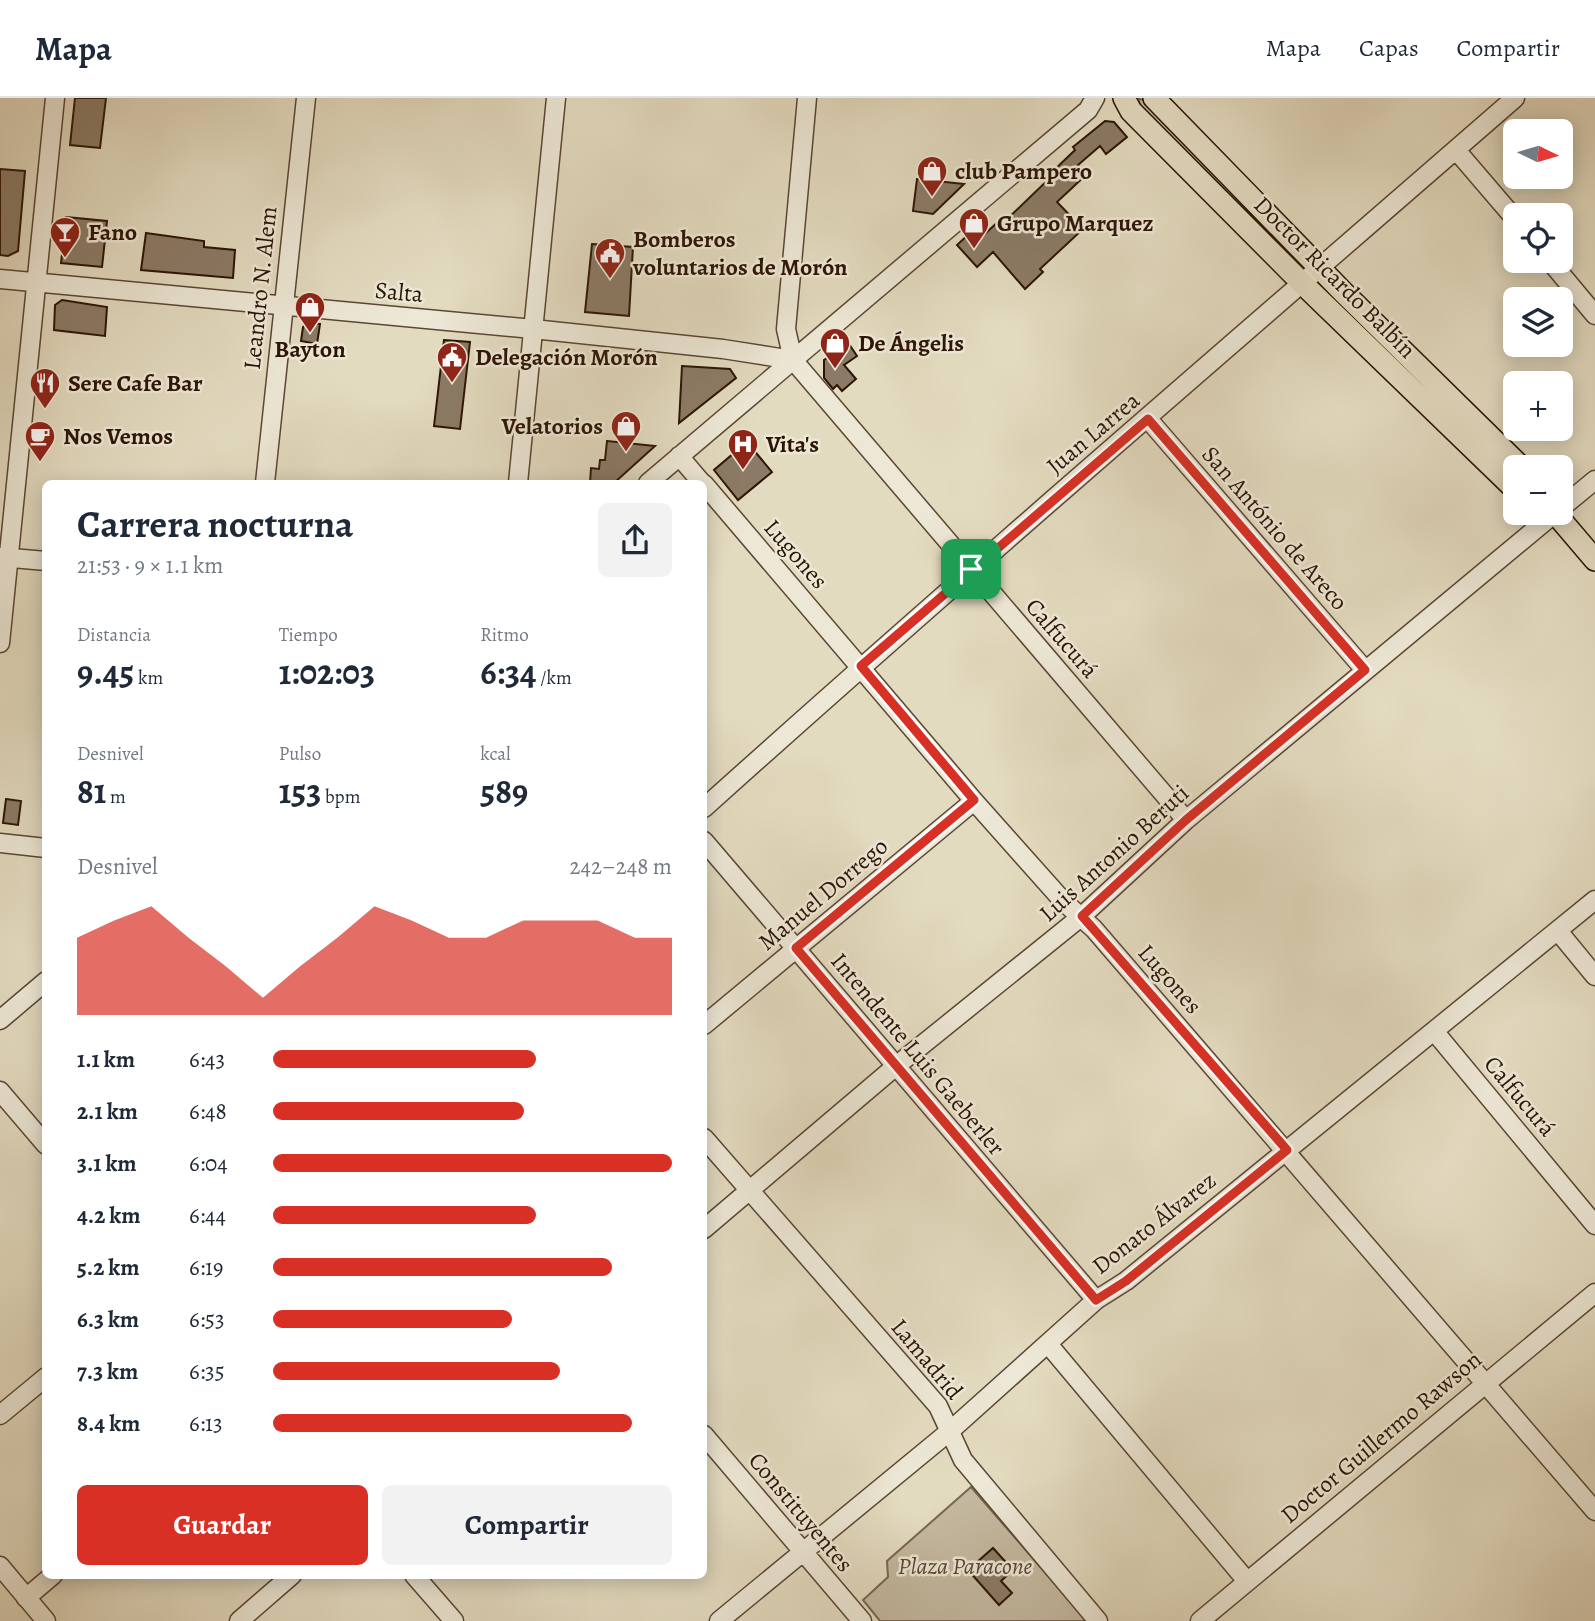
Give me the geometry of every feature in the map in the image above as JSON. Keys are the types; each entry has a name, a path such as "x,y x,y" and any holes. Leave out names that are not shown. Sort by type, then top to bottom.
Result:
{"main road":[{"name":"Doctor Ricardo Balbín","path":"1124,98 1131,111 1303,284 1503,477"},
{"name":"Doctor Ricardo Balbín","path":"1154,98 1321,269 1509,455"},
{"path":"1565,525 1595,560"}],"street":[{"path":"0,643 4,558 55,98"},
{"name":"Leandro N. Alem","path":"265,480 306,98"},
{"path":"518,480 556,98"},
{"path":"793,360 786,329 807,98"},
{"path":"652,480 1088,110 1095,98"},
{"name":"Juan Larrea","path":"707,805 971,569 1148,419 1516,98"},
{"path":"1456,149 1503,205"},
{"path":"1560,273 1595,315"},
{"name":"Salta","path":"0,279 533,329 723,349 793,360"},
{"name":"Calfucurá","path":"793,360 1186,820"},
{"name":"San António de Areco","path":"1148,419 1365,670"},
{"name":"Lugones","path":"679,456 700,480"},
{"path":"1573,498 1595,480"},
{"name":"Lugones","path":"707,489 974,800 1063,901 1082,916 1287,1150 1595,1511"},
{"name":"Luis Antonio Beruti","path":"707,1227 897,1066 1082,916 1186,820 1540,525"},
{"path":"4,558 42,561"},
{"name":"Manuel Dorrego","path":"707,1022 974,800"},
{"path":"0,843 42,848"},
{"name":"Intendente Luis Gaeberler","path":"707,844 1096,1300"},
{"name":"Donato Álvarez","path":"719,1621 950,1431 1096,1300 1126,1281 1595,900"},
{"path":"1558,931 1595,976"},
{"path":"0,1020 42,984"},
{"name":"Calfucurá","path":"1434,1031 1595,1225"},
{"path":"0,1091 42,1140"},
{"name":"Lamadrid","path":"707,1142 938,1406 963,1460 1098,1621"},
{"name":"Doctor Guillermo Rawson","path":"1200,1621 1595,1293"},
{"path":"1048,1344 1247,1580"},
{"path":"0,1415 42,1380"},
{"name":"Constituyentes","path":"707,1439 862,1621"},
{"path":"0,1566 46,1621"},
{"path":"26,1598 48,1579"},
{"path":"239,1621 287,1579"},
{"path":"418,1579 454,1621"}],"green space":[{"path":"1138,98 1148,102 1303,263 1297,266 1142,110"},
{"name":"Plaza Paracone","path":"971,1487 1087,1621 880,1621 863,1600 888,1577 887,1561"}],"building":[{"path":"75,98 106,98 100,148 70,145"},
{"path":"1105,121 1114,122 1127,137 1106,154 1100,146 1078,165 1087,174 1057,202 1083,229 1040,269 1043,272 1025,289 993,252 977,267 957,245 970,233 977,241 999,221 1002,224 1053,175 1051,173 1075,150 1073,147"},
{"path":"0,169 25,171 18,251 8,256 0,255"},
{"name":"club Pampero","path":"917,179 964,184 933,214 913,211"},
{"path":"66,217 107,221 102,267 61,263"},
{"path":"146,233 204,241 204,247 235,250 233,278 141,270"},
{"name":"Bomberos voluntarios de Morón","path":"592,244 633,247 629,316 585,312"},
{"path":"62,300 107,307 105,336 54,330 55,305"},
{"name":"Bayton","path":"308,323 320,324 317,344 301,341 303,327"},
{"name":"Delegación Morón","path":"444,340 470,342 460,429 434,426"},
{"name":"De Ángelis","path":"849,344 857,356 844,365 856,379 842,391 837,385 833,389 824,378 824,360"},
{"path":"682,366 730,369 736,378 679,423"},
{"path":"607,441 655,446 617,480 590,480 591,468 599,469 600,460 605,460"},
{"name":"Vita's","path":"747,442 772,472 738,500 714,470"},
{"path":"6,799 21,801 18,825 3,823"},
{"path":"993,1548 1013,1570 1001,1581 1012,1593 999,1605 968,1570"}],"place":[{"name":"club Pampero","path":"932,198"},
{"name":"Grupo Marquez","path":"974,250"},
{"name":"Fano","path":"65,259"},
{"name":"Bomberos voluntarios de Morón","path":"610,280"},
{"name":"Bayton","path":"310,334"},
{"name":"De Ángelis","path":"835,370"},
{"name":"Delegación Morón","path":"452,384"},
{"name":"Sere Cafe Bar","path":"45,410"},
{"name":"Velatorios","path":"626,453"},
{"name":"Nos Vemos","path":"40,463"},
{"name":"Vita's","path":"743,471"}],"route":[{"path":"1148,419 1365,670 1186,820 1082,916 1287,1150 1126,1281 1096,1300 796,948 974,800 861,666 971,569 1148,419"}]}
